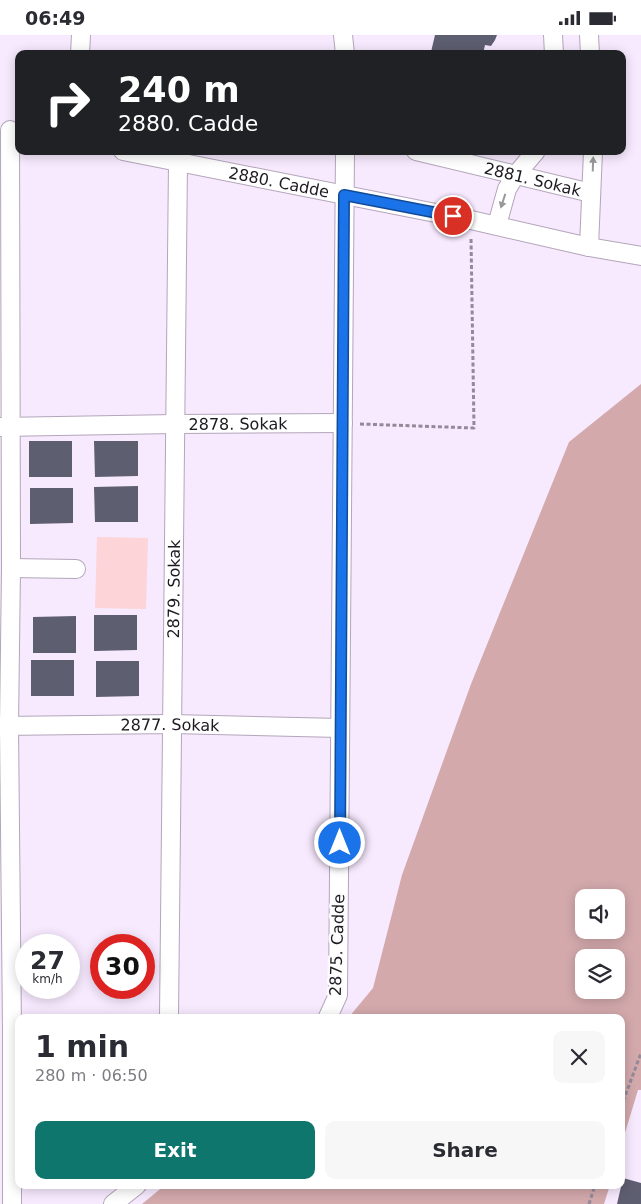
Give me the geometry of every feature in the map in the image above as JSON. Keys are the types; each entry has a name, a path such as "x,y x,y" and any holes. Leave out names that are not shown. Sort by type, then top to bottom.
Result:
{"street":[{"path":"80,35 80,50"},
{"path":"343,35 345,50"},
{"path":"553,35 554,50"},
{"path":"589,35 590,50"},
{"path":"10,130 5,427 11,568 4,726 12,1204"},
{"name":"2880. Cadde","path":"141,155 497,225 589,247 641,257"},
{"name":"2875. Cadde","path":"329,1014 338,995 345,155"},
{"name":"2881. Sokak","path":"432,155 591,193"},
{"path":"497,225 507,189 515,175 532,155"},
{"path":"589,247 593,155"},
{"name":"2879. Sokak","path":"169,1014 178,163"},
{"name":"2878. Sokak","path":"5,427 343,423"},
{"path":"11,568 76,569"},
{"name":"2877. Sokak","path":"4,726 172,724 340,728"},
{"path":"113,1204 132,1189"}],"path":[{"path":"343,423 474,428 471,220"},
{"path":"625,1096 641,1053"},
{"path":"589,1204 594,1189"}],"shaded area":[{"path":"641,384 641,1090 638,1090 625,1133 625,1014 351,1014 373,988 402,875 471,684 569,442"},
{"path":"97,537 148,538 146,609 95,608"},
{"path":"160,1189 609,1189 604,1204 142,1204"}],"building":[{"path":"435,35 497,35 491,46 485,45 484,50 431,50"},
{"path":"29,441 72,441 72,477 29,477"},
{"path":"94,441 138,441 138,476 95,477"},
{"path":"138,486 138,522 95,522 94,487"},
{"path":"30,488 73,488 73,523 30,524"},
{"path":"94,615 137,615 137,650 94,651"},
{"path":"76,616 76,653 33,653 33,617"},
{"path":"31,660 74,660 74,696 31,696"},
{"path":"96,661 139,661 139,696 96,697"},
{"path":"625,1179 641,1183 641,1204 617,1204 620,1189 625,1189"}],"route":[{"path":"340,843 344,195 453,216"}]}
